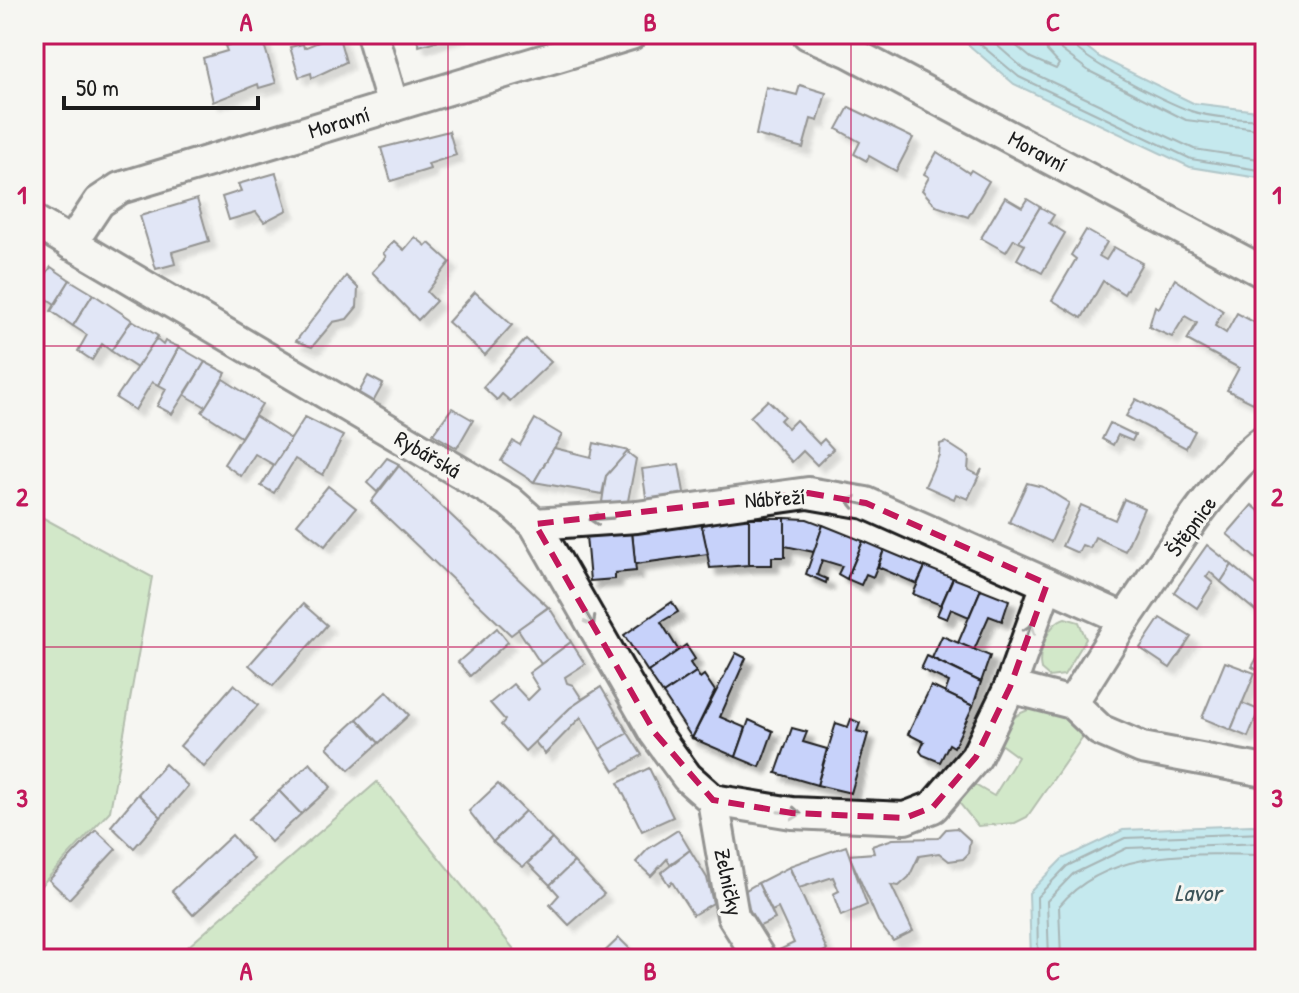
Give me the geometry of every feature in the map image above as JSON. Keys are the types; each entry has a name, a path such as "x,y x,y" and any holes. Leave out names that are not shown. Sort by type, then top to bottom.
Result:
{"street":[{"path":"372,34 393,106"},
{"name":"Moravní","path":"71,244 99,202 120,188 631,34"},
{"name":"Moravní","path":"808,34 862,58 1265,273"},
{"name":"Rybářská","path":"34,221 509,501 535,524 655,733 687,777 713,800"},
{"name":"Štěpnice","path":"1125,619 1220,488 1251,451 1265,440"},
{"name":"Nábřeží","path":"535,524 637,517 808,493 866,503 1125,619"},
{"path":"713,800 792,813 905,818 933,807 976,757 1010,687 1047,584"},
{"path":"1072,703 1125,619"},
{"path":"1010,687 1072,703 1100,730 1120,740 1176,755 1265,771"},
{"name":"Zelničky","path":"713,800 733,916 760,959"}],"highlighted area":[{"path":"808,493 866,503 1047,584 1010,687 976,757 933,807 905,818 792,813 713,800 655,733 535,524"}],"green space":[{"path":"34,502 36,514 152,577 110,811 34,893"},
{"path":"1065,618 1079,622 1086,639 1064,675 1049,677 1041,670 1042,648 1049,632"},
{"path":"1034,708 1057,711 1084,735 1027,817 1015,823 978,826 960,804 961,792 973,784 994,796 1018,757 999,743 1004,730 1015,716"},
{"path":"377,782 522,959 174,959"}],"water":[{"path":"956,34 1070,34 1099,57 1193,103 1265,112 1265,179 1190,167 1014,84"},
{"name":"Lavor","path":"1265,826 1265,959 1031,959 1029,893 1062,859 1123,830"}],"building":[{"path":"338,34 346,62 312,78 311,73 299,77 290,47 303,44 304,48"},
{"path":"415,34 459,34 419,46"},
{"path":"261,35 276,83 259,88 258,84 213,102 203,58 227,51 225,46"},
{"path":"800,85 826,93 818,121 811,119 803,148 756,135 766,87 797,95"},
{"path":"849,107 913,138 896,171 869,156 867,161 854,154 860,142 837,129"},
{"path":"449,131 456,155 428,164 430,169 391,181 381,148"},
{"path":"937,152 969,173 971,170 989,181 968,217 936,206 922,190 929,177 924,174"},
{"path":"276,173 287,210 264,222 256,212 229,220 222,197 241,191 238,184"},
{"path":"1005,197 1022,207 1027,199 1040,207 1019,242 1014,239 1006,252 981,238"},
{"path":"197,199 209,241 172,252 175,264 156,269 140,216"},
{"path":"1040,207 1054,215 1049,223 1065,233 1042,273 1017,259 1025,245 1019,242"},
{"path":"1086,230 1107,242 1099,256 1106,260 1114,247 1142,263 1124,294 1103,281 1082,318 1052,300 1076,259 1071,255"},
{"path":"415,237 426,246 429,243 450,262 427,292 436,301 418,320 372,272 386,257 383,253 394,241 404,250"},
{"path":"51,267 70,280 55,304 46,298 34,309 34,291"},
{"path":"346,276 358,288 357,307 347,319 333,322 312,347 296,341"},
{"path":"1175,279 1223,311 1215,326 1226,333 1237,313 1265,328 1265,381 1253,403 1227,390 1239,368 1187,340 1197,323 1185,316 1172,337 1149,327 1155,306 1159,308"},
{"path":"70,280 93,294 73,326 51,311"},
{"path":"475,292 512,325 485,355 448,322"},
{"path":"93,294 132,320 111,351 102,344 92,360 78,351 87,335 73,326"},
{"path":"132,320 158,336 137,368 111,351"},
{"path":"158,336 157,340 163,345 165,341 179,347 158,385 152,382 135,410 116,398"},
{"path":"526,339 551,362 510,401 502,394 497,400 483,387"},
{"path":"179,347 205,362 172,414 157,406 166,389 159,385"},
{"path":"205,362 226,373 206,407 185,395"},
{"path":"368,376 383,384 372,404 357,396"},
{"path":"223,379 262,404 241,437 202,412"},
{"path":"1136,399 1195,431 1186,448 1126,416"},
{"path":"768,400 784,416 780,420 788,428 796,420 819,444 824,439 833,449 817,465 803,451 792,462 750,417"},
{"path":"452,408 473,420 457,448 433,434"},
{"path":"255,416 291,439 274,465 255,454 241,476 224,464"},
{"path":"305,417 343,436 323,475 295,459 274,493 261,486"},
{"path":"535,419 562,435 534,482 501,461 513,441 520,445"},
{"path":"1110,423 1135,435 1132,441 1118,435 1113,445 1102,439"},
{"path":"946,442 969,457 968,470 978,475 982,469 968,499 956,494 954,499 925,486 939,455 940,444"},
{"path":"594,443 629,451 606,476 602,494 534,482 554,448 591,457"},
{"path":"627,452 636,459 627,506 602,502 606,476"},
{"path":"387,458 399,464 377,492 367,483"},
{"path":"679,464 685,498 647,504 642,469"},
{"path":"399,466 548,607 511,635 371,502"},
{"path":"1027,483 1043,487 1069,503 1051,542 1009,522"},
{"path":"328,486 356,508 325,546 297,524"},
{"path":"1124,499 1144,508 1125,551 1095,537 1090,548 1082,545 1078,553 1062,546 1081,505 1115,520"},
{"path":"1252,505 1265,516 1265,558 1261,563 1227,534"},
{"path":"749,518 749,565 710,568 701,522"},
{"path":"749,518 785,518 785,557 772,557 772,565 749,565"},
{"path":"785,518 807,519 823,525 814,552 785,546"},
{"path":"701,522 708,554 635,564 632,532"},
{"path":"823,525 863,541 847,579 838,574 842,566 822,560 817,575 827,579 826,583 806,574"},
{"path":"632,532 636,571 615,573 615,579 590,581 586,536"},
{"path":"863,541 884,550 873,577 866,574 861,585 847,579"},
{"path":"1207,545 1232,565 1221,582 1210,572 1206,577 1213,583 1197,608 1174,592"},
{"path":"884,550 925,567 917,584 878,567"},
{"path":"1232,565 1265,592 1265,619 1221,582"},
{"path":"925,567 953,578 941,605 913,594"},
{"path":"953,578 981,589 969,617 951,609 947,619 937,615"},
{"path":"981,589 1009,600 1002,621 989,616 974,650 958,643"},
{"path":"672,602 678,612 661,622 679,651 648,672 624,635"},
{"path":"303,604 327,625 273,686 249,665"},
{"path":"549,607 571,642 541,664 518,629"},
{"path":"1160,618 1191,637 1170,668 1140,648"},
{"path":"497,628 508,642 470,676 458,662"},
{"path":"942,636 990,656 981,682 932,658"},
{"path":"571,642 585,664 565,677 567,683 573,685 582,699 601,687 570,708 525,751 501,725 505,720 490,703 513,684 528,700 539,689 529,673"},
{"path":"686,645 695,659 690,663 696,672 663,694 648,672"},
{"path":"736,653 746,658 720,717 746,728 736,757 692,738"},
{"path":"1259,654 1265,657 1265,674 1252,667"},
{"path":"927,656 981,682 973,706 945,693 949,682 921,669"},
{"path":"1225,662 1255,673 1231,730 1202,718"},
{"path":"696,672 700,678 704,675 715,691 692,738 663,694"},
{"path":"234,684 258,705 204,767 180,746"},
{"path":"931,686 973,706 954,747 949,744 940,762 923,755 920,751 924,742 908,734"},
{"path":"601,687 628,733 600,749 581,717 545,754 535,742 570,708"},
{"path":"387,691 409,715 379,743 357,719"},
{"path":"1242,703 1259,710 1248,737 1231,730"},
{"path":"357,719 379,743 349,770 327,747"},
{"path":"851,719 860,723 857,731 868,734 851,793 817,785 836,723 848,727"},
{"path":"749,720 773,731 760,767 736,757"},
{"path":"792,728 807,732 803,742 827,749 817,785 776,773"},
{"path":"628,733 642,755 614,771 600,749"},
{"path":"310,763 331,787 301,814 279,791"},
{"path":"165,764 188,786 161,817 138,794"},
{"path":"649,768 673,817 642,831 618,783"},
{"path":"498,784 525,811 493,842 469,811"},
{"path":"279,791 301,814 271,842 249,819"},
{"path":"138,794 161,817 134,848 111,826"},
{"path":"525,811 552,839 523,867 493,842"},
{"path":"957,828 970,840 968,854 963,859 949,861 939,853 919,856 909,877 899,886 891,885 913,931 893,941 878,921 849,855 874,853 872,846 893,839 938,838 946,829"},
{"path":"96,830 116,849 69,899 49,880"},
{"path":"678,830 690,850 670,864 667,859 651,876 636,862 648,849"},
{"path":"232,835 253,859 193,915 172,891"},
{"path":"552,839 574,862 550,885 528,863"},
{"path":"846,846 867,905 841,916 833,894 839,891 833,877 799,888 789,866"},
{"path":"690,850 707,878 713,903 693,915 672,882 669,885 661,873"},
{"path":"574,862 604,894 569,925 550,905 559,895 550,885"},
{"path":"789,867 827,950 809,959 776,959 773,953 794,943 778,908 772,911 758,883"},
{"path":"758,883 775,919 758,927 741,893"},
{"path":"619,938 640,959 597,959"}]}
